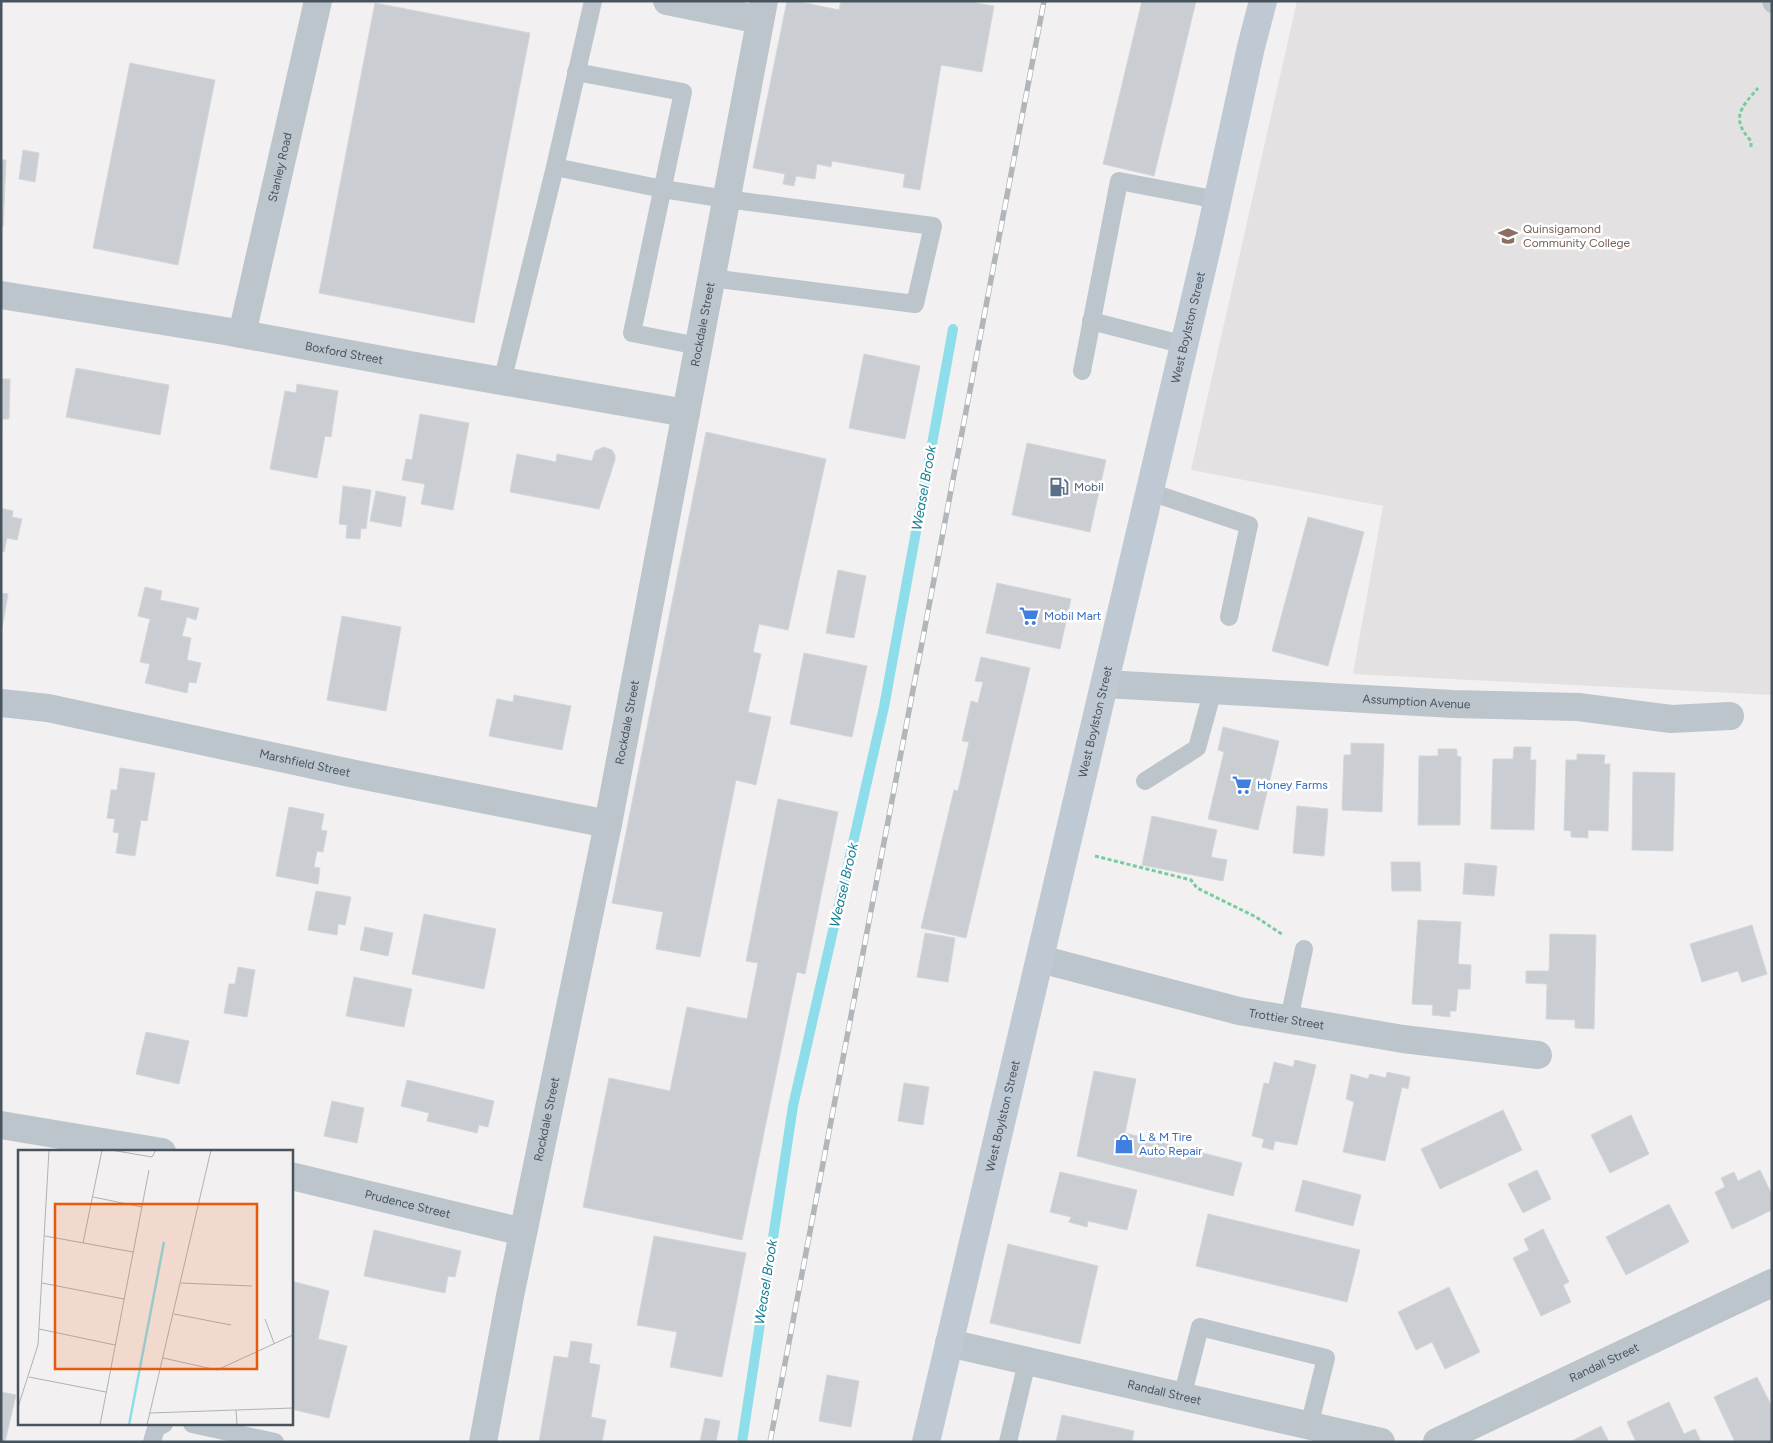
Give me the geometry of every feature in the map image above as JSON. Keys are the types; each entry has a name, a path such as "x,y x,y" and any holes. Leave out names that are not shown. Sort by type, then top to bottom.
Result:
{"main road":[{"name":"West Boylston Street","path":"926,1442 1185,345 1251,47 1263,1"}],"street":[{"name":"Stanley Road","path":"242,334 318,1"},
{"path":"668,1 762,11"},
{"name":"Rockdale Street","path":"482,1442 523,1232 608,824 762,11"},
{"name":"Boxford Street","path":"1,295 242,334 502,382 686,413"},
{"name":"Assumption Avenue","path":"1105,684 1453,704 1578,707 1670,719 1730,716"},
{"name":"Marshfield Street","path":"1,703 48,708 355,774 608,824"},
{"name":"Trottier Street","path":"1040,959 1239,1011 1402,1039 1538,1054"},
{"path":"1,1125 150,1150"},
{"name":"Prudence Street","path":"292,1176 523,1232"},
{"name":"Randall Street","path":"1437,1442 1772,1282"},
{"name":"Randall Street","path":"949,1343 1182,1397 1325,1433 1382,1442"}],"lane":[{"path":"502,382 555,167 593,1"},
{"path":"576,72 683,92 632,334 698,346"},
{"path":"555,167 726,199 933,226 915,304 711,278"},
{"path":"1082,371 1119,181 1218,200"},
{"path":"1091,321 1185,345"},
{"path":"1150,492 1248,525 1229,617"},
{"path":"1145,781 1197,748 1213,690"},
{"path":"1289,1019 1304,949"},
{"path":"1182,1397 1200,1327 1326,1358 1325,1433"},
{"path":"1008,1442 1027,1362"},
{"path":"152,1442 156,1428 160,1426"},
{"path":"201,1426 275,1442"}],"path":[{"path":"1751,147 1751,141 1738,122 1740,109 1758,88"},
{"path":"1095,856 1191,880 1197,888 1256,917 1304,949"}],"shaded area":[{"name":"Quinsigamond Community College","path":"1297,1 1772,1 1772,695 1353,674 1383,506 1191,470"}],"building":[{"path":"787,1 796,1 839,10 841,1 976,1 976,3 994,6 982,72 941,65 920,190 903,187 905,174 832,161 831,167 817,164 815,179 796,176 794,186 783,184 785,174 753,168"},
{"path":"1142,1 1196,1 1154,176 1103,164"},
{"path":"375,3 530,33 474,323 319,293"},
{"path":"130,63 215,80 178,265 93,248"},
{"path":"23,150 39,153 35,182 19,179"},
{"path":"1,160 6,160 3,227 1,227"},
{"path":"864,354 920,366 905,439 849,428"},
{"path":"76,368 169,385 160,435 66,417"},
{"path":"1,379 10,379 9,419 2,419 1,452"},
{"path":"297,384 338,391 331,437 325,436 317,478 270,469 285,391 296,393"},
{"path":"420,414 469,423 453,510 421,504 425,484 402,480 406,459 412,460"},
{"path":"706,432 826,459 788,630 759,624 753,652 761,654 748,712 771,717 756,785 736,780 700,957 656,949 663,912 612,903"},
{"name":"Mobil","path":"1027,443 1106,460 1090,532 1012,515"},
{"path":"604,447 612,450 615,460 599,509 510,492 517,454 556,462 557,454 592,461 595,451"},
{"path":"343,486 371,490 366,529 361,528 360,539 346,538 347,525 339,524"},
{"path":"376,491 406,497 401,527 370,521"},
{"path":"1,508 13,511 12,517 22,519 17,540 7,538 4,552 1,552"},
{"path":"1308,517 1364,532 1328,666 1272,651"},
{"path":"838,570 866,576 854,638 826,633"},
{"name":"Mobil Mart","path":"997,583 1071,599 1060,649 986,633"},
{"path":"145,587 162,591 160,600 199,608 196,620 187,617 182,636 191,638 187,660 201,663 196,683 189,682 187,693 145,683 150,664 140,662 150,619 138,616"},
{"path":"1,593 8,594 1,634"},
{"path":"342,616 401,627 386,711 327,700"},
{"path":"804,653 867,666 852,737 790,724"},
{"path":"981,657 1030,668 966,938 921,928 954,790 958,791 969,742 962,741 971,701 978,703 983,682 975,681"},
{"path":"514,695 571,706 562,750 489,736 497,699 513,702"},
{"name":"Honey Farms","path":"1223,727 1279,741 1258,830 1208,819 1224,752 1218,750"},
{"path":"1351,743 1384,744 1382,812 1342,810 1344,755 1351,755"},
{"path":"1514,747 1531,747 1530,760 1536,760 1534,830 1491,829 1493,759 1513,759"},
{"path":"1438,749 1457,749 1457,756 1461,757 1460,825 1418,825 1419,756 1438,756"},
{"path":"1577,754 1605,755 1604,764 1610,764 1608,831 1588,830 1588,838 1571,837 1571,831 1564,830 1566,760 1577,760"},
{"path":"120,768 155,773 147,821 141,820 135,856 116,853 119,833 113,832 115,819 107,818 111,790 117,790"},
{"path":"1633,772 1675,773 1673,851 1632,850"},
{"path":"778,799 838,812 805,974 797,972 742,1240 583,1207 609,1078 670,1091 687,1007 747,1019 758,963 746,961"},
{"path":"1297,806 1328,809 1324,856 1293,853"},
{"path":"289,807 324,814 321,830 327,831 323,852 317,851 314,867 320,868 318,884 276,876"},
{"path":"1152,816 1217,830 1211,857 1227,860 1223,881 1142,865"},
{"path":"1391,862 1420,862 1421,891 1392,891"},
{"path":"1465,863 1497,866 1494,896 1463,894"},
{"path":"316,891 351,897 345,925 338,924 337,935 308,930"},
{"path":"424,914 496,929 484,989 412,974"},
{"path":"1418,920 1461,922 1458,964 1471,965 1470,989 1458,989 1456,1011 1450,1011 1450,1017 1432,1015 1433,1005 1412,1004"},
{"path":"1752,925 1767,974 1742,982 1738,971 1702,982 1690,944"},
{"path":"365,927 393,933 388,956 360,950"},
{"path":"925,933 955,938 948,982 917,977"},
{"path":"1550,934 1596,935 1594,1029 1575,1028 1575,1020 1546,1019 1547,984 1526,983 1526,971 1549,971"},
{"path":"238,967 255,970 247,1017 224,1013 229,984 235,984"},
{"path":"354,977 412,989 404,1027 346,1016"},
{"path":"146,1032 189,1041 179,1084 136,1074"},
{"path":"1295,1060 1316,1065 1297,1145 1275,1141 1273,1150 1262,1147 1264,1139 1252,1136 1264,1083 1269,1084 1274,1062 1293,1067"},
{"name":"L & M Tire Auto Repair","path":"1094,1071 1136,1079 1125,1133 1242,1163 1233,1196 1077,1156"},
{"path":"1387,1072 1410,1077 1408,1089 1402,1087 1385,1161 1343,1152 1354,1102 1346,1099 1351,1074 1368,1079 1370,1074 1386,1078"},
{"path":"407,1080 494,1101 488,1127 479,1125 477,1133 427,1121 429,1113 401,1106"},
{"path":"904,1083 929,1087 923,1125 898,1121"},
{"path":"332,1101 364,1108 357,1143 324,1136"},
{"path":"1503,1110 1522,1150 1440,1189 1421,1149"},
{"path":"1631,1115 1649,1154 1610,1173 1591,1135"},
{"path":"1537,1170 1551,1199 1523,1213 1508,1184"},
{"path":"1760,1170 1772,1195 1772,1210 1732,1229 1715,1192 1725,1187 1721,1178 1734,1172 1738,1181"},
{"path":"1060,1172 1137,1190 1127,1230 1088,1221 1087,1227 1069,1222 1071,1217 1050,1212"},
{"path":"1303,1180 1361,1195 1353,1226 1295,1211"},
{"path":"1669,1204 1689,1242 1626,1275 1606,1237"},
{"path":"1208,1214 1360,1250 1347,1302 1196,1266"},
{"path":"1543,1229 1569,1282 1563,1285 1571,1302 1541,1316 1513,1258 1529,1250 1524,1239"},
{"path":"374,1230 461,1251 455,1277 448,1276 445,1293 364,1276"},
{"path":"654,1236 746,1253 722,1377 670,1367 677,1332 637,1325"},
{"path":"1008,1244 1098,1266 1080,1344 990,1323"},
{"path":"292,1281 329,1291 318,1339 347,1346 329,1418 292,1409"},
{"path":"1449,1287 1480,1352 1445,1369 1432,1342 1416,1350 1398,1312"},
{"path":"571,1341 592,1344 589,1363 600,1365 591,1417 606,1420 602,1442 539,1442 554,1356 568,1358"},
{"path":"827,1375 859,1381 851,1427 819,1421"},
{"path":"1757,1377 1772,1407 1772,1442 1735,1442 1714,1397"},
{"path":"1,1392 16,1395 5,1442 1,1442"},
{"path":"1669,1402 1684,1434 1695,1429 1701,1442 1636,1442 1627,1422"},
{"path":"1062,1415 1134,1431 1132,1442 1056,1442"},
{"path":"705,1418 720,1421 716,1442 700,1442"},
{"path":"1601,1426 1609,1442 1570,1442"}],"waterway":[{"name":"Weasel Brook","path":"742,1442 793,1106 884,707 953,329"}],"railway":[{"path":"770,1442 1044,1"}],"place":[{"name":"Quinsigamond Community College","path":"1508,236"},
{"name":"Mobil","path":"1059,487"},
{"name":"Mobil Mart","path":"1029,616"},
{"name":"Honey Farms","path":"1242,785"},
{"name":"L & M Tire Auto Repair","path":"1124,1144"}]}
